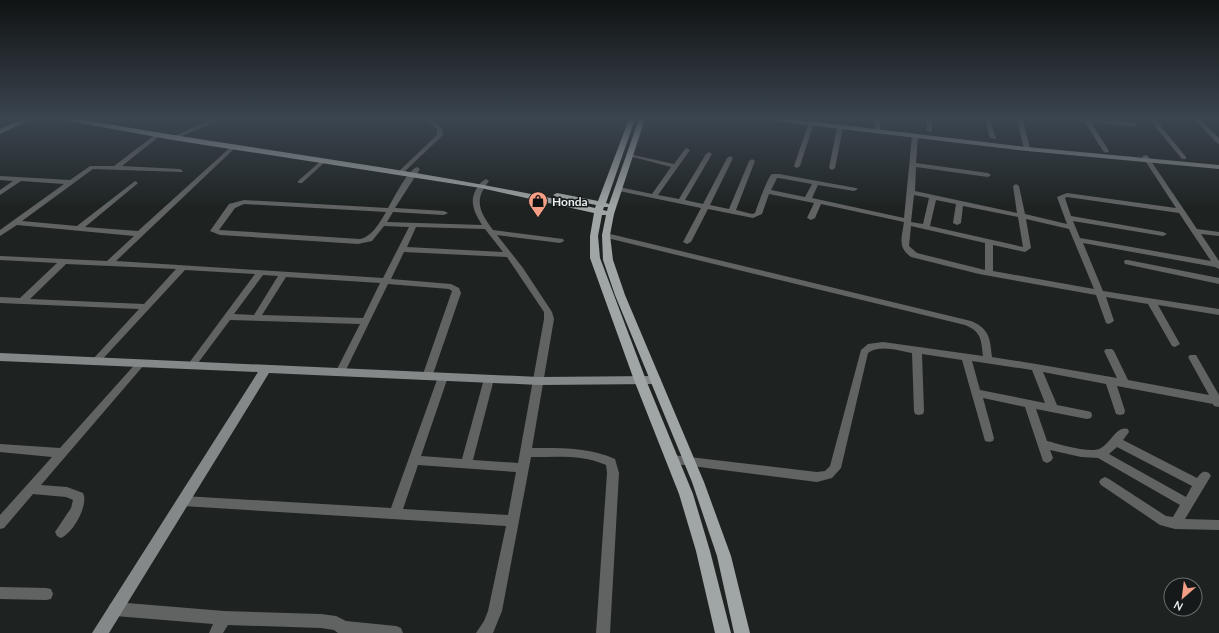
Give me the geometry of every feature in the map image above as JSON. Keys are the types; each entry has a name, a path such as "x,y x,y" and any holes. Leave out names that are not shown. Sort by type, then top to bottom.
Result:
{"main road":[{"path":"249,149 323,161 403,170"},
{"path":"275,149 483,184 550,200 605,209"},
{"path":"622,149 605,209 594,236 595,258 640,380 686,494 703,551 722,633"},
{"path":"633,149 619,189 605,209 606,248 608,260 620,295 698,482 724,556 742,633"},
{"path":"1050,149 1219,167"},
{"path":"1067,149 1106,151 1148,159 1184,158 1219,161"},
{"path":"0,356 427,377 539,381 655,380"},
{"path":"100,633 266,369"}],"street":[{"path":"117,167 141,149"},
{"path":"109,263 231,149"},
{"path":"403,170 426,149"},
{"path":"797,166 803,149"},
{"path":"832,168 836,149"},
{"path":"914,149 905,246 908,251 922,257 989,273 1152,302 1219,312"},
{"path":"1176,149 1184,158"},
{"path":"654,196 687,150"},
{"path":"681,202 709,154"},
{"path":"631,155 675,166"},
{"path":"687,242 730,158"},
{"path":"1148,159 1181,211 1217,263"},
{"path":"300,182 323,161"},
{"path":"732,212 752,161"},
{"path":"913,165 988,175"},
{"path":"0,234 92,167 180,171"},
{"path":"415,172 390,211 371,238 361,242 220,234 214,231 232,206 239,202 390,211 444,213"},
{"path":"619,189 753,216 757,216 774,176 854,189"},
{"path":"0,178 70,182"},
{"path":"0,193 20,179"},
{"path":"807,200 816,182"},
{"path":"78,229 135,183"},
{"path":"483,184 476,202 489,230 509,255 548,312 549,326 495,611 492,621 483,633"},
{"path":"767,192 908,222 926,228 989,243 1027,250 1016,186"},
{"path":"911,192 1072,227"},
{"path":"1109,321 1100,293 1061,199 1063,196 1181,211"},
{"path":"926,228 933,197"},
{"path":"811,218 818,202"},
{"path":"957,223 960,203"},
{"path":"1068,218 1163,234"},
{"path":"14,223 141,234"},
{"path":"381,224 489,230 560,241"},
{"path":"340,373 413,226"},
{"path":"1195,231 1219,234"},
{"path":"606,235 968,323 977,326 982,331 988,360"},
{"path":"1078,240 1217,263"},
{"path":"989,243 989,273"},
{"path":"402,249 509,255"},
{"path":"0,258 260,272 442,286 456,290 457,294 427,377"},
{"path":"22,301 64,261"},
{"path":"1128,262 1219,281"},
{"path":"96,361 183,267"},
{"path":"192,365 260,272"},
{"path":"256,318 284,274"},
{"path":"0,300 146,307"},
{"path":"1152,302 1175,344"},
{"path":"227,317 365,321"},
{"path":"672,460 817,478 828,475 835,468 864,352 871,346 883,345 917,349 1036,367 1218,403"},
{"path":"917,349 919,411"},
{"path":"1109,351 1125,384"},
{"path":"966,357 989,438"},
{"path":"1193,357 1218,403"},
{"path":"0,524 141,363"},
{"path":"1036,367 1053,408"},
{"path":"395,514 443,377"},
{"path":"466,464 489,379"},
{"path":"1110,381 1120,411"},
{"path":"976,393 1087,415"},
{"path":"1029,404 1047,458"},
{"path":"1100,454 1124,432"},
{"path":"1115,441 1202,481 1175,524"},
{"path":"1042,444 1090,454 1100,454 1188,504"},
{"path":"0,448 63,453"},
{"path":"525,452 586,454 602,457 611,462 613,473 603,633"},
{"path":"414,460 523,468"},
{"path":"1105,482 1164,521 1175,524 1219,525"},
{"path":"31,489 67,492 78,497 80,502 78,508 61,532"},
{"path":"183,501 512,520"},
{"path":"0,593 46,594"},
{"path":"115,609 224,618 321,621 336,623 345,631 396,633"},
{"path":"216,633 224,618"}],"place":[{"name":"Honda","path":"538,218"}]}
